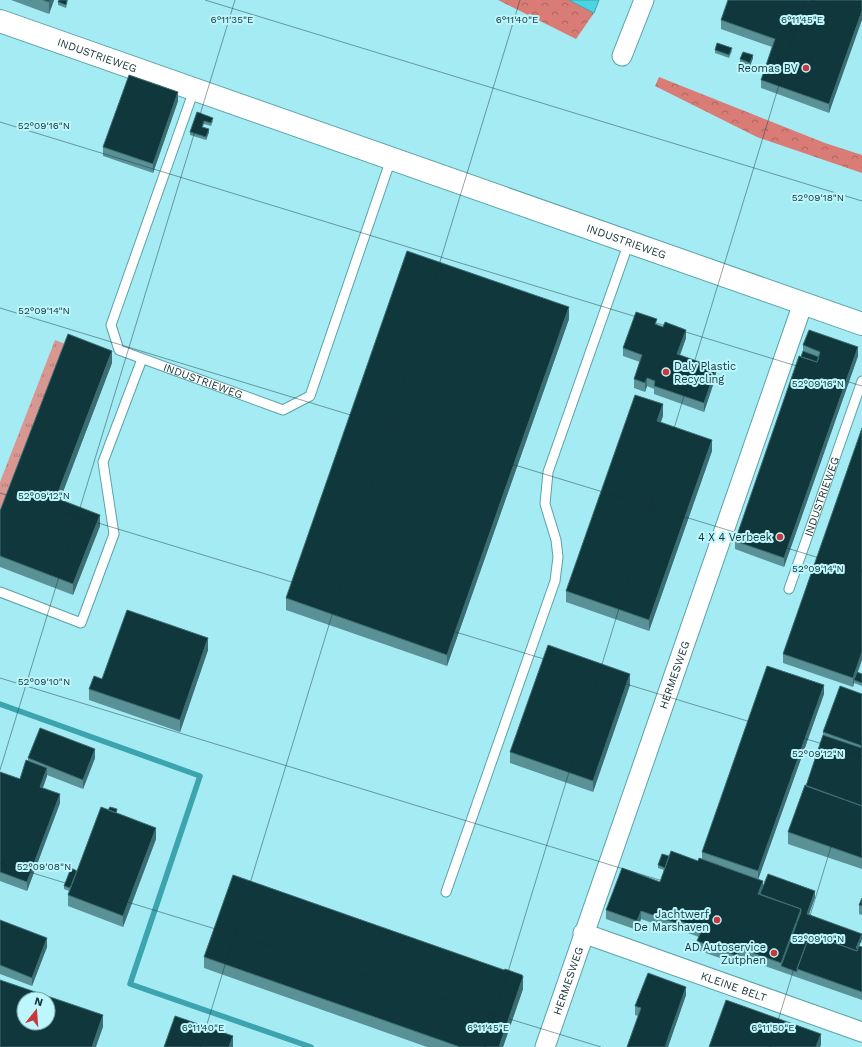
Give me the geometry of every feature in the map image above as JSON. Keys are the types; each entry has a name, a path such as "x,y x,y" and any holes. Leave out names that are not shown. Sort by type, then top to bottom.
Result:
{"street":[{"path":"622,56 644,0"},
{"name":"INDUSTRIEWEG","path":"0,21 862,324"},
{"name":"HERMESWEG","path":"545,1047 803,303"},
{"name":"KLEINE BELT","path":"584,933 862,1032"}],"lane":[{"name":"INDUSTRIEWEG","path":"194,90 111,325 119,350 283,410 310,396 391,159"},
{"path":"446,892 555,581 558,557 556,540 545,504 548,472 629,242"},
{"path":"0,592 81,623 114,534 103,462 142,359"},
{"name":"INDUSTRIEWEG","path":"789,589 862,381"}],"green space":[{"path":"498,0 569,0 594,13 576,39"},
{"path":"659,77 825,143 862,155 862,173 757,137 655,86"},
{"path":"55,340 68,345 0,522 0,482"}],"water":[{"path":"569,0 599,0 594,13"}],"building":[{"path":"59,0 67,0 66,5 58,2"},
{"name":"Reomas BV","path":"728,0 862,0 862,11 829,104 761,80 775,39 721,20"},
{"path":"717,43 732,48 729,55 715,50"},
{"path":"743,52 753,55 750,63 740,59"},
{"path":"129,75 178,92 153,164 103,147"},
{"path":"197,112 213,118 211,123 204,121 202,127 209,129 206,137 190,132"},
{"path":"407,251 569,307 447,655 286,598"},
{"path":"636,312 657,319 655,324 663,327 665,322 686,330 677,354 716,368 704,403 654,386 655,381 647,378 645,383 634,379 642,355 623,348"},
{"path":"809,330 858,347 784,558 735,541 799,356 817,362 820,352 803,345"},
{"path":"68,334 112,351 56,498 100,515 73,584 0,556 0,511"},
{"path":"803,351 819,357 817,362 801,357"},
{"path":"635,395 663,404 657,421 712,440 649,620 566,591"},
{"path":"862,428 862,652 853,678 783,654"},
{"path":"127,610 208,638 180,720 89,689 94,676 102,679"},
{"path":"548,645 630,674 593,781 510,752"},
{"path":"767,666 824,685 758,871 702,852"},
{"path":"857,672 862,674 862,683 854,680"},
{"path":"840,686 862,694 862,746 823,732"},
{"path":"40,728 95,749 83,780 28,758"},
{"path":"823,735 862,748 862,806 806,786"},
{"path":"26,760 47,768 40,787 60,794 27,882 0,872 0,772 20,779"},
{"path":"805,785 862,806 862,858 788,832"},
{"path":"101,807 156,828 123,916 68,895"},
{"path":"110,807 117,809 116,813 108,810"},
{"path":"671,851 698,861 699,858 763,881 758,894 801,909 781,963 739,948 737,956 697,941 702,929 677,920 676,923 641,911 637,921 606,910 622,868 660,882"},
{"path":"662,854 669,856 665,868 658,865"},
{"path":"71,868 77,871 70,888 64,886"},
{"path":"768,874 815,891 807,914 862,934 856,948 858,949 857,951 810,934 797,972 781,966 801,909 760,894"},
{"path":"233,875 522,975 523,977 499,1047 460,1047 204,957"},
{"path":"862,898 862,906 859,905"},
{"path":"0,920 47,938 32,978 0,965"},
{"path":"810,934 857,951 859,946 862,947 862,992 797,969"},
{"path":"648,973 686,987 665,1047 627,1047 641,1008 635,1006"},
{"path":"0,980 32,991 16,991 16,1031 56,1031 56,999 103,1015 92,1047 0,1047"},
{"path":"726,1000 821,1034 816,1047 709,1047"},
{"path":"175,1016 233,1036 229,1047 164,1047"}],"waterway":[{"path":"0,704 200,776 130,984 311,1047"}],"place":[{"name":"Reomas BV","path":"806,68"},
{"name":"Daly Plastic Recycling","path":"666,372"},
{"name":"4 X 4 Verbeek","path":"780,537"},
{"name":"Jachtwerf De Marshaven","path":"717,920"},
{"name":"AD Autoservice Zutphen","path":"774,953"}]}
